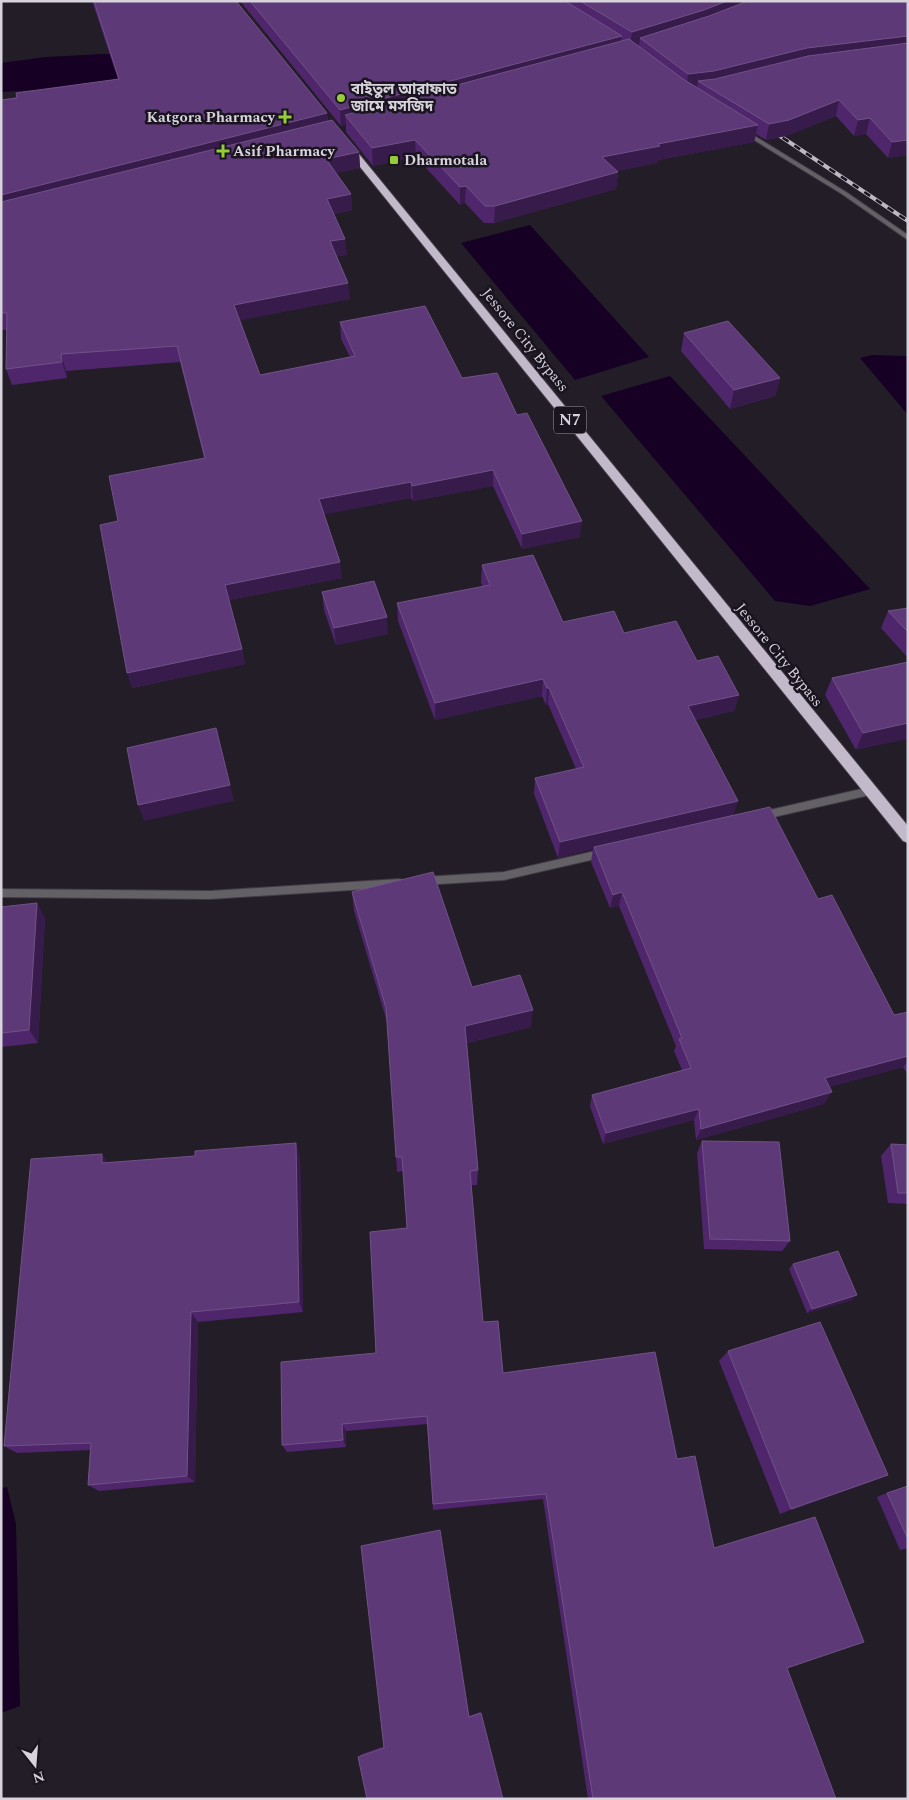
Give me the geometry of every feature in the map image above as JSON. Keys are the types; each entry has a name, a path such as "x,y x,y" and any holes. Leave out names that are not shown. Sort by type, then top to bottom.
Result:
{"highway":[{"name":"Jessore City Bypass","path":"337,132 908,838"}],"street":[{"path":"735,126 844,193 908,238"},
{"path":"754,818 870,791"},
{"path":"1,893 210,895 504,876 610,851"}],"shaded area":[{"path":"121,54 120,82 67,88 1,92 1,63 46,57"},
{"path":"530,225 649,357 575,380 461,243"},
{"path":"872,355 908,356 908,415 860,358"},
{"path":"670,376 870,589 810,606 775,601 601,396"},
{"path":"7,1487 16,1524 20,1706 1,1713 1,1488"}],"building":[{"path":"94,1 236,1 327,113 1,195 1,100 17,98 16,93 119,79"},
{"path":"250,1 565,1 622,36 340,110"},
{"path":"580,1 727,1 632,32"},
{"path":"748,1 908,1 908,36 807,48 714,71 688,74 640,38 709,16"},
{"path":"629,39 683,79 758,125 602,157 618,172 495,206 485,206 466,186 460,187 415,140 372,148 345,115"},
{"path":"908,43 908,140 892,142 870,118 858,120 839,100 789,120 769,124 698,81 715,79 808,56"},
{"path":"332,120 359,152 326,159 351,194 327,199 345,239 330,241 348,283 234,305 260,375 355,356 340,322 425,306 462,378 497,373 517,415 527,413 582,521 522,534 493,470 412,486 411,482 319,499 340,562 225,585 242,649 127,673 100,525 118,521 109,476 205,458 177,346 61,354 62,362 6,369 7,313 1,313 1,202"},
{"path":"728,321 780,378 734,390 684,333"},
{"path":"533,555 563,622 614,611 624,633 676,621 697,661 718,656 739,695 688,706 738,801 560,842 535,778 584,767 549,688 547,688 543,679 435,703 397,603 490,585 482,565"},
{"path":"374,581 387,617 334,628 322,592"},
{"path":"908,608 908,632 888,611"},
{"path":"908,662 908,723 863,733 832,678"},
{"path":"216,728 230,785 138,805 127,748"},
{"path":"770,807 818,899 832,895 894,1015 908,1012 908,1056 825,1078 832,1092 701,1129 699,1109 606,1133 592,1095 691,1068 679,1039 682,1038 622,892 613,895 594,847"},
{"path":"433,872 472,987 520,975 533,1010 465,1026 478,1170 470,1171 483,1322 498,1321 503,1373 655,1352 677,1459 695,1456 714,1548 815,1517 864,1642 787,1668 836,1799 593,1799 546,1494 433,1504 427,1416 342,1424 343,1440 282,1445 281,1362 376,1353 370,1232 407,1228 402,1157 396,1157 386,1008 352,892"},
{"path":"37,903 29,1030 1,1033 1,907"},
{"path":"702,1141 779,1142 790,1241 710,1239"},
{"path":"296,1143 299,1302 191,1312 187,1476 88,1485 91,1443 4,1446 31,1159 102,1154 102,1163 195,1156 195,1151"},
{"path":"891,1144 908,1145 908,1193 898,1193"},
{"path":"838,1251 857,1295 812,1309 793,1264"},
{"path":"820,1322 888,1475 791,1509 728,1351"},
{"path":"908,1486 908,1539 887,1493"},
{"path":"440,1530 469,1717 481,1713 503,1799 367,1799 358,1757 384,1748 361,1546"}],"railway":[{"path":"771,130 908,221"}],"place":[{"name":"বাইতুল আরাফাত জামে মসজিদ","path":"341,98"},
{"name":"Katgora Pharmacy","path":"285,117"},
{"name":"Asif Pharmacy","path":"223,151"},
{"name":"Dharmotala","path":"394,160"}]}
